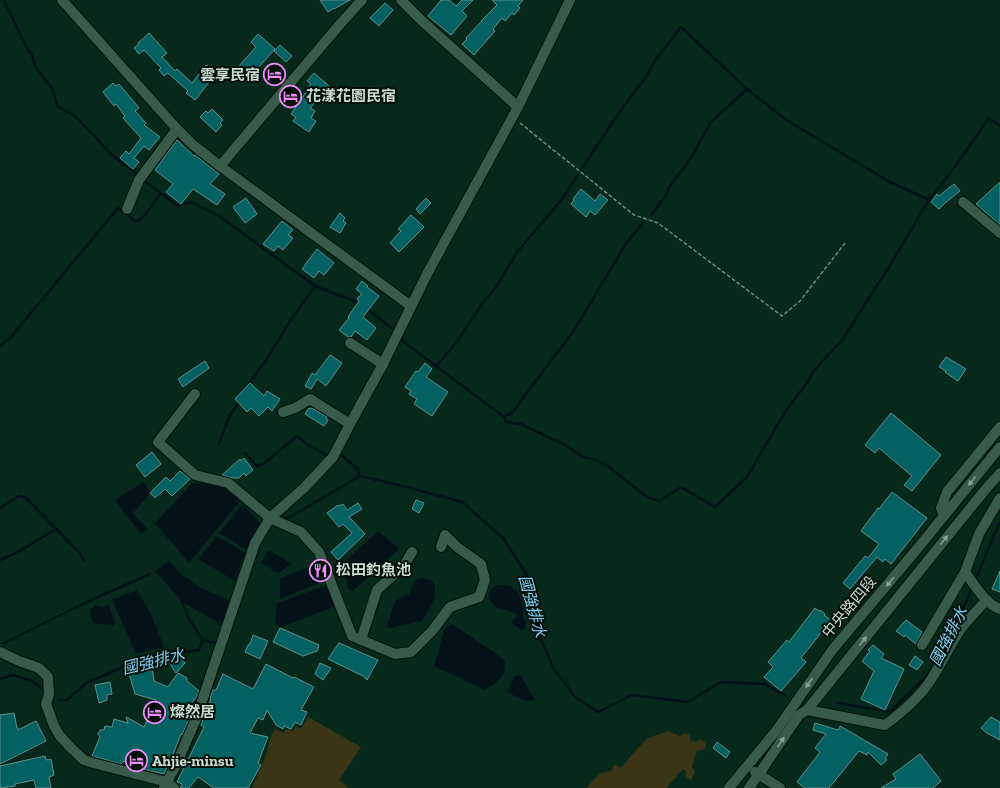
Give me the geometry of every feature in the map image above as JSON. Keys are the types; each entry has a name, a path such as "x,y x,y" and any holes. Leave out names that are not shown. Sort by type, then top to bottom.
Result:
{"street":[{"path":"62,0 177,129 193,144 220,166 411,306"},
{"path":"220,166 362,0"},
{"path":"401,0 422,21 518,106"},
{"path":"0,652 39,668 48,677 49,694 46,704 54,726 70,748 84,760 169,786 176,765 196,719 256,543 270,518 304,488 333,457 383,364 427,274 518,106 570,0"},
{"path":"127,209 139,180 177,129"},
{"path":"963,202 1000,233"},
{"path":"350,343 383,364"},
{"path":"195,394 158,442 195,475 228,483 270,518 301,532 319,552 352,636 395,654 411,652 432,631 450,607 479,597 485,580 481,564 457,547 445,536 441,547"},
{"path":"283,412 295,408 310,399 350,424"},
{"path":"944,516 942,508 947,492 1000,427"},
{"name":"中央路四段","path":"729,788 776,731 833,649 918,548 998,449"},
{"name":"中央路四段","path":"748,788 760,774 799,716 807,710 1000,473"},
{"path":"985,490 1000,486"},
{"path":"922,645 965,572 979,534 1000,496 985,490"},
{"path":"361,640 378,590 405,564 412,552"},
{"path":"965,572 984,597 993,606 1000,609"},
{"path":"807,710 884,724 894,718 914,700 932,679 957,634 984,597"},
{"path":"747,767 780,788"}],"path":[{"path":"512,117 634,215 658,223 782,316 800,301 845,243"}],"shaded area":[{"path":"144,482 149,491 147,497 133,513 148,529 141,534 116,502 117,498"},
{"path":"193,483 224,483 240,501 189,563 155,523"},
{"path":"243,504 261,525 246,550 219,533"},
{"path":"378,531 399,549 353,591 349,590 341,565"},
{"path":"217,536 246,553 241,562 235,581 198,559"},
{"path":"269,550 292,564 278,573 261,563"},
{"path":"169,561 182,575 202,588 230,601 220,627 216,621 182,602 155,571"},
{"path":"312,566 319,583 280,599 280,578"},
{"path":"422,578 431,580 435,585 434,601 422,621 390,628 387,626 395,601 409,594 415,580"},
{"path":"328,585 336,606 282,627 275,623 277,603"},
{"path":"497,585 510,586 519,595 526,622 522,631 511,622 517,616 516,613 496,608 489,598 490,591"},
{"path":"137,590 151,614 164,647 136,654 112,600"},
{"path":"96,605 102,607 109,605 115,624 113,626 93,623 90,610"},
{"path":"452,624 505,660 504,674 497,682 485,690 434,666 445,628"},
{"path":"515,675 521,676 535,700 525,701 507,692"},
{"path":"308,717 361,747 339,780 349,788 252,788 265,758 275,729 283,733 286,729 293,731 296,726 301,729"},
{"path":"668,731 680,736 684,733 690,735 690,740 696,742 700,739 705,742 706,747 703,750 697,750 692,767 695,772 691,780 685,776 687,772 683,769 667,787 668,788 587,788 601,773 611,771 615,764 621,768 648,738"}],"building":[{"path":"320,0 350,0 328,12"},
{"path":"441,0 449,0 456,6 462,0 473,0 462,11 467,16 451,35 428,16"},
{"path":"492,0 523,0 518,6 520,8 514,15 512,13 505,21 502,18 493,29 495,31 474,55 462,44 481,21 497,5"},
{"path":"385,3 393,10 379,26 370,18"},
{"path":"149,33 167,53 162,57 175,71 177,69 192,83 206,65 216,71 195,100 186,93 188,91 168,73 164,76 159,70 161,68 144,50 139,54 134,48"},
{"path":"258,34 275,49 257,69 259,71 251,79 248,76 244,81 235,73 239,68 238,67 256,47 251,42"},
{"path":"280,45 292,56 286,62 274,51"},
{"path":"314,73 329,86 310,108 315,111 311,118 316,121 309,132 293,121 296,117 291,114 311,84 307,81"},
{"path":"113,83 116,86 119,84 139,108 135,111 146,123 144,125 160,137 149,150 144,146 134,158 139,162 133,169 120,158 126,151 129,154 141,138 123,118 125,116 116,104 114,106 103,92"},
{"path":"212,109 223,120 220,123 222,125 216,132 200,117 206,111 208,113"},
{"path":"177,140 194,156 195,155 219,174 210,184 225,194 217,205 193,189 181,204 166,192 173,184 155,170"},
{"path":"1000,182 1000,225 976,204"},
{"path":"954,184 960,191 939,209 931,202 937,194 939,196"},
{"path":"581,189 595,201 600,194 608,200 595,215 590,211 586,217 571,204"},
{"path":"246,198 257,214 245,223 233,207"},
{"path":"426,198 431,203 420,214 416,209"},
{"path":"340,213 345,218 343,221 346,223 340,233 330,227"},
{"path":"411,215 424,227 399,252 390,243 401,231 398,229"},
{"path":"282,221 293,230 288,235 293,238 283,250 278,246 274,251 263,244"},
{"path":"317,249 334,263 324,275 319,271 314,278 302,269"},
{"path":"362,281 379,296 363,317 376,328 367,340 355,331 351,337 348,337 339,330 349,318 348,317 359,301 357,299 362,294 356,289"},
{"path":"330,355 342,363 326,386 317,379 311,389 305,386 312,373 315,375"},
{"path":"946,357 966,369 958,381 939,367"},
{"path":"205,361 209,368 183,387 178,379"},
{"path":"425,363 432,369 426,377 448,392 432,416 414,404 417,399 409,394 411,391 405,387 416,371 418,372"},
{"path":"250,383 264,396 267,391 280,399 272,411 268,407 259,416 251,408 247,412 235,399"},
{"path":"309,408 312,408 327,417 326,419 328,420 324,426 305,414"},
{"path":"891,413 941,455 912,491 904,485 912,476 879,448 875,453 865,445"},
{"path":"152,452 161,464 145,477 136,465"},
{"path":"244,458 253,470 246,476 244,473 239,478 232,478 222,475 240,459 241,461"},
{"path":"180,471 190,479 172,496 165,489 155,498 150,493 166,477 170,481"},
{"path":"892,492 927,518 891,564 885,559 883,562 877,557 850,589 843,583 865,556 868,558 879,544 861,531"},
{"path":"416,500 424,503 419,513 412,509"},
{"path":"358,503 362,509 349,517 365,534 338,560 331,552 352,533 343,524 339,527 327,513 338,505 343,504 347,510"},
{"path":"1000,571 1000,592 992,589"},
{"path":"815,608 819,611 820,610 831,620 801,658 806,662 781,691 764,677 773,667 768,662 787,640 789,642"},
{"path":"906,620 922,632 916,644 905,635 904,637 896,631"},
{"path":"280,628 319,645 317,651 303,656 273,642"},
{"path":"253,635 268,641 260,659 245,652"},
{"path":"339,643 378,660 367,680 363,676 328,659"},
{"path":"873,645 884,654 881,658 904,669 885,710 861,699 874,671 862,661 870,651 868,650"},
{"path":"915,656 923,662 917,670 909,665"},
{"path":"180,657 185,663 176,673 167,659"},
{"path":"320,663 331,668 323,680 315,674"},
{"path":"266,664 314,687 301,710 307,712 301,725 295,722 291,729 284,726 283,729 276,725 267,710 263,720 258,718 250,733 268,737 258,763 261,765 248,788 214,788 198,777 189,788 180,788 182,784 177,782 204,727 201,725 211,699 210,698 213,690 216,690 223,674 253,689"},
{"path":"152,666 154,681 168,687 178,673 187,678 187,681 199,691 188,708 192,711 190,717 164,774 130,766 124,761 121,764 92,756 100,737 98,734 100,730 104,730 105,726 112,727 114,719 128,723 126,717 144,727 156,700 135,694 128,670"},
{"path":"110,682 112,694 107,695 107,700 99,703 95,685"},
{"path":"14,713 18,730 36,721 46,741 0,764 0,715"},
{"path":"991,717 1000,722 1000,740 981,728"},
{"path":"815,723 838,730 840,726 888,754 885,758 887,760 881,765 868,752 867,755 859,751 829,788 805,788 797,782 820,752 815,748 826,734 813,730"},
{"path":"717,742 730,752 726,758 713,748"},
{"path":"920,754 941,781 933,788 881,788 896,779 893,774"},
{"path":"45,756 46,760 51,759 54,775 49,777 51,788 36,788 34,780 15,784 15,786 0,788 0,766"}],"waterway":[{"path":"4,0 28,50 32,55 35,66 53,90 57,106 75,116 112,155 138,175"},
{"path":"581,170 621,110 645,78 656,59 681,27 747,89"},
{"path":"652,214 667,194 669,187 689,161 711,122 747,89 785,119 888,181 929,200"},
{"path":"402,339 405,343 504,417 506,422 521,424 565,445 583,457 596,460 608,466 647,497 659,501 681,487 715,507 747,477 785,412 809,380 812,373 842,340 889,267 929,200 989,118 1000,126"},
{"path":"436,366 456,343 484,301 495,289 517,252 563,198 578,175"},
{"path":"142,179 178,206 184,203 193,203 219,216 315,286"},
{"path":"129,216 135,221 143,217 161,193"},
{"path":"0,346 11,337 118,208 121,210"},
{"path":"504,417 513,412 573,332 627,242 643,223"},
{"path":"247,387 315,286 359,303"},
{"path":"367,309 393,329"},
{"path":"219,444 229,417 240,400"},
{"path":"245,453 257,466 265,463 297,436 308,445 327,455"},
{"path":"338,456 342,456 358,469 360,476"},
{"name":"國強排水","path":"281,520 290,517 360,476 462,502 503,538 527,575 540,637 554,669 575,697 598,712 632,695 688,702 721,682 765,684 786,696"},
{"path":"0,508 19,496 25,497 77,550 85,561"},
{"name":"國強排水","path":"975,581 1000,523"},
{"path":"0,560 18,552 56,529"},
{"path":"4,643 91,600 150,574"},
{"name":"國強排水","path":"942,652 972,588"},
{"path":"182,602 189,619 203,640"},
{"name":"國強排水","path":"59,700 67,700 86,683 130,664 199,650 203,640 218,642"},
{"name":"國強排水","path":"838,703 890,712 931,672"},
{"name":"國強排水","path":"0,679 13,675 32,681 46,692"}],"place":[{"name":"雲享民宿","path":"275,75"},
{"name":"花漾花園民宿","path":"290,96"},
{"name":"松田釣魚池","path":"320,570"},
{"name":"燦然居","path":"154,712"},
{"name":"Ahjie-minsu","path":"137,761"}]}
